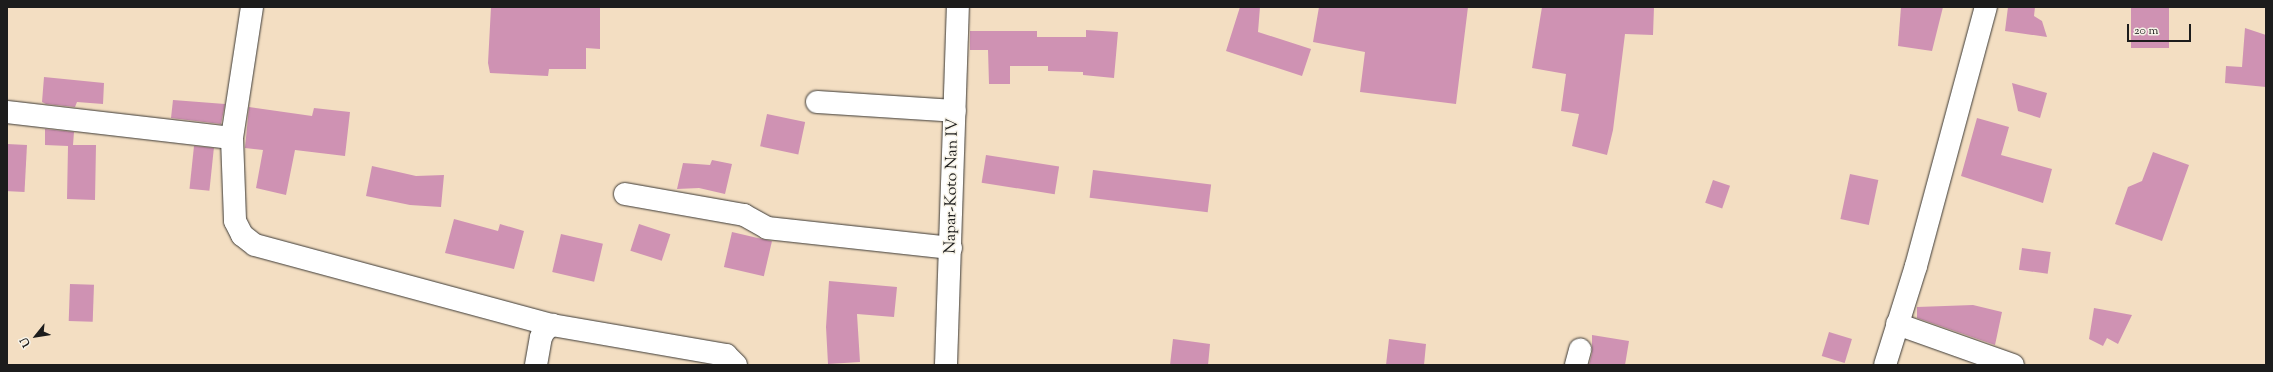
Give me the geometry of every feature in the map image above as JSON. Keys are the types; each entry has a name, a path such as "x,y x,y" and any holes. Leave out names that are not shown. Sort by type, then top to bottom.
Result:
{"street":[{"path":"252,7 232,138 235,221 242,235 255,245 552,325 726,355 736,365"},
{"name":"Napar-Koto Nan IV","path":"946,365 958,7"},
{"path":"1885,365 1916,266 1986,7"},
{"path":"816,102 954,111"},
{"path":"7,112 232,138"},
{"path":"625,194 744,215 767,228 951,248"},
{"path":"1897,324 2013,365"},
{"path":"536,365 541,337 544,330 552,325"}],"building":[{"path":"491,7 600,7 600,49 586,48 586,69 549,69 548,76 490,73 488,63"},
{"path":"1240,7 1260,7 1258,32 1311,49 1302,76 1226,51"},
{"path":"1319,7 1468,7 1456,104 1360,92 1365,52 1313,42"},
{"path":"1542,7 1654,7 1653,35 1625,34 1613,130 1607,155 1572,146 1579,114 1561,111 1566,74 1532,68"},
{"path":"1901,7 1943,7 1932,51 1898,46"},
{"path":"2008,7 2035,7 2034,16 2042,21 2047,37 2005,31"},
{"path":"2131,7 2169,7 2169,48 2131,48"},
{"path":"2245,28 2266,35 2266,87 2225,83 2226,66 2242,67"},
{"path":"1086,30 1118,32 1114,78 1083,75 1083,72 1048,71 1048,66 1010,66 1010,84 989,84 988,50 970,50 970,31 1037,31 1037,37 1086,37"},
{"path":"44,77 104,83 103,104 77,102 75,107 46,104 42,102"},
{"path":"2012,83 2047,93 2040,118 2018,111"},
{"path":"173,100 225,104 221,124 171,118"},
{"path":"249,107 312,116 314,108 350,112 345,156 295,150 286,195 256,188 263,150 245,148"},
{"path":"767,114 805,122 798,154 760,146"},
{"path":"1977,118 2009,127 2001,155 2052,169 2043,203 1961,176"},
{"path":"45,129 74,132 73,145 96,145 95,200 67,199 68,146 45,145"},
{"path":"7,144 27,145 25,192 7,191"},
{"path":"194,146 214,148 209,191 190,189"},
{"path":"2153,152 2189,165 2162,241 2115,224 2128,187 2142,181"},
{"path":"986,155 1059,167 1055,194 982,183"},
{"path":"712,160 732,164 725,194 699,188 677,189 683,163 710,165"},
{"path":"372,166 416,176 444,175 441,207 410,205 366,196"},
{"path":"1093,170 1211,185 1208,212 1090,198"},
{"path":"1850,174 1878,180 1869,225 1840,219"},
{"path":"1713,180 1730,186 1722,209 1705,203"},
{"path":"454,219 498,231 500,224 524,231 514,269 445,253"},
{"path":"639,224 670,234 662,261 630,251"},
{"path":"732,232 772,241 764,276 724,267"},
{"path":"561,234 603,244 594,282 552,272"},
{"path":"2022,248 2051,252 2048,274 2019,270"},
{"path":"829,281 897,287 894,317 857,314 860,362 828,364 826,327"},
{"path":"70,284 94,285 93,322 69,321"},
{"path":"1973,305 2002,312 1995,345 1917,318 1917,307"},
{"path":"2094,308 2132,315 2118,344 2107,338 2103,346 2089,339"},
{"path":"1829,332 1852,339 1845,363 1822,356"},
{"path":"1592,335 1629,341 1625,365 1589,365 1592,353"},
{"path":"1173,339 1210,344 1208,365 1170,365"},
{"path":"1389,339 1426,344 1424,365 1386,365"}]}
